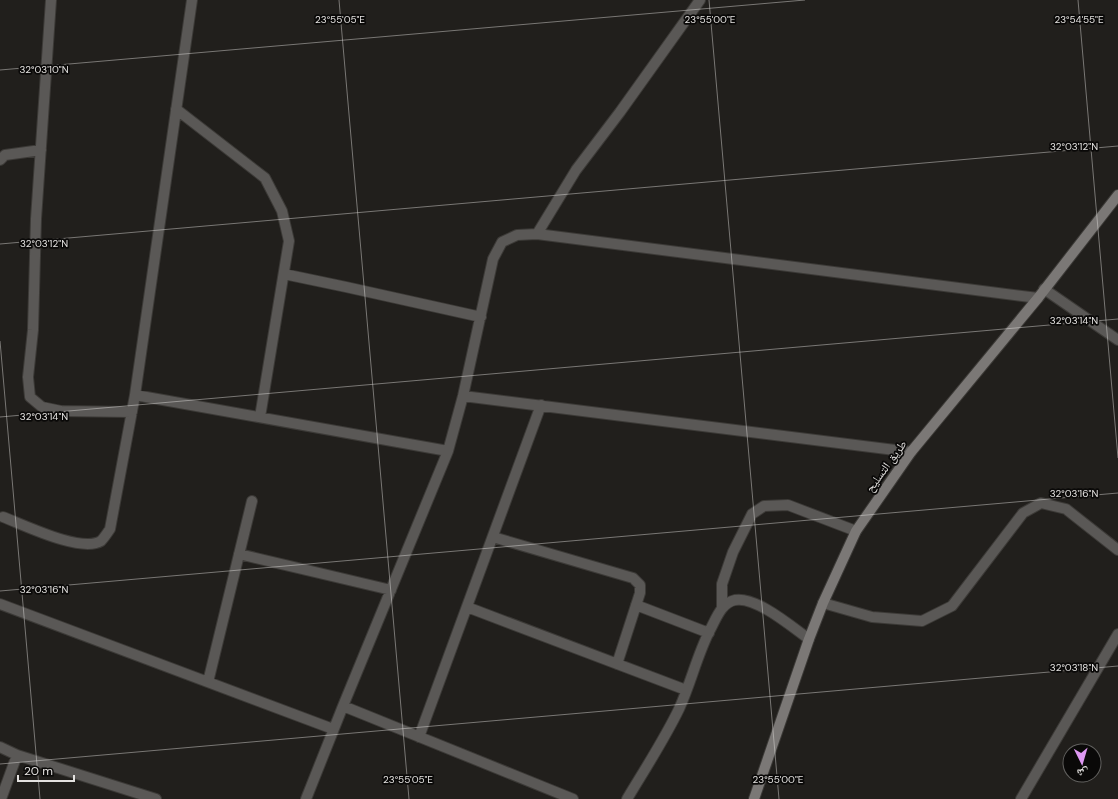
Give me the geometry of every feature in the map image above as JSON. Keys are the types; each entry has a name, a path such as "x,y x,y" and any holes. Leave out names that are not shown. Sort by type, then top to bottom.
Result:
{"street":[{"path":"51,0 36,219 33,330 28,377 30,397 42,407 61,411 132,412"},
{"path":"3,517 65,541 90,545 101,540 110,529 132,412 192,0"},
{"path":"537,234 576,170 620,112 700,0"},
{"path":"176,109 265,178 282,211 289,241 260,417"},
{"path":"0,160 5,155 41,150"},
{"name":"طريق التسليح","path":"754,799 823,602 856,531 911,452 1038,298 1118,195"},
{"path":"306,799 333,729 448,451 463,396 493,259 502,242 517,235 537,234 1038,298"},
{"path":"284,274 346,286 480,317"},
{"path":"1044,289 1118,340"},
{"path":"134,395 448,451"},
{"path":"463,396 911,452"},
{"path":"419,737 541,405"},
{"path":"208,682 252,502"},
{"path":"823,602 872,617 922,621 952,606 1023,513 1040,503 1066,509 1118,550"},
{"path":"628,799 669,728 686,690 709,633 722,607 722,584 733,552 752,514 764,506 788,506 856,531"},
{"path":"493,537 633,578 640,586 640,593 617,664"},
{"path":"239,554 391,590"},
{"path":"722,607 734,600 749,602 776,615 809,639"},
{"path":"0,604 333,729"},
{"path":"636,605 709,633"},
{"path":"467,608 686,690"},
{"path":"1021,799 1118,634"},
{"path":"343,706 573,799"},
{"path":"0,747 17,754 156,799"},
{"path":"1,799 17,754"}]}
